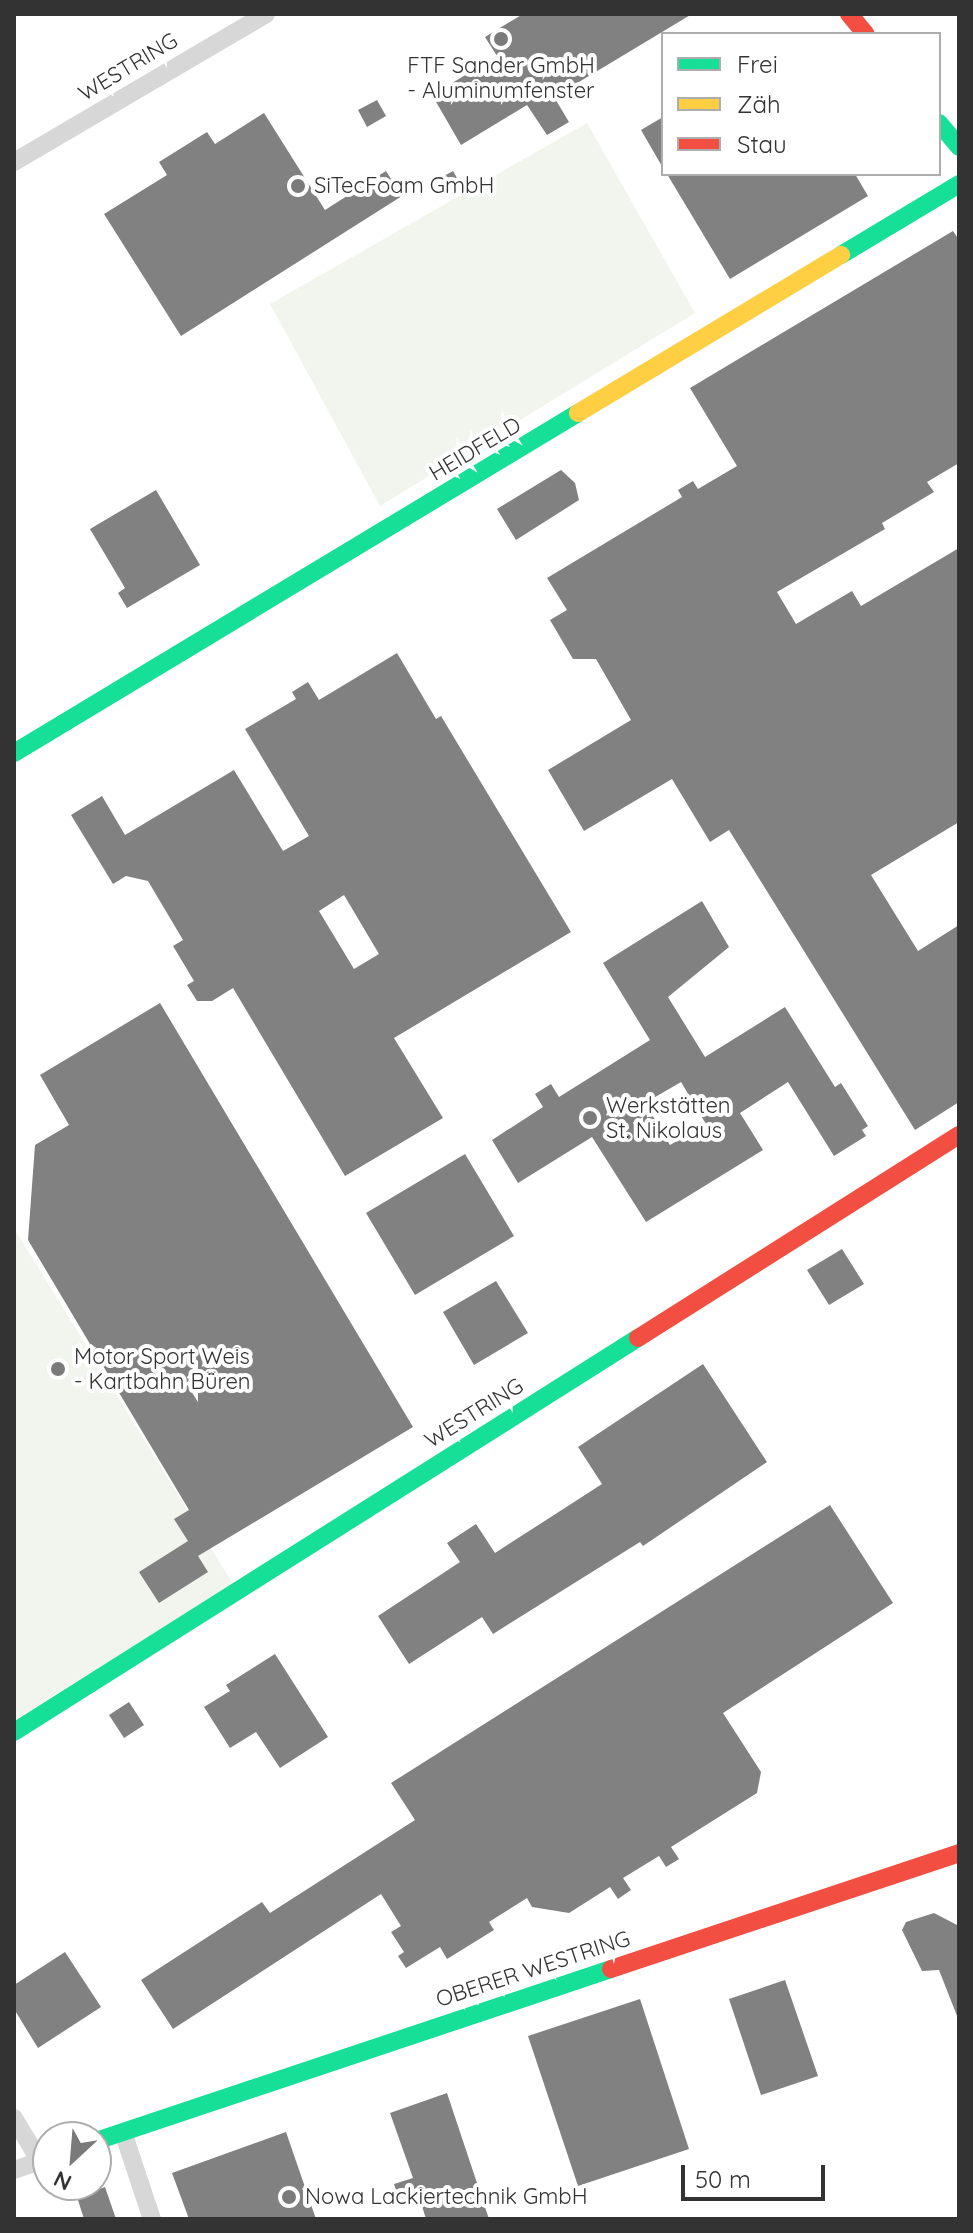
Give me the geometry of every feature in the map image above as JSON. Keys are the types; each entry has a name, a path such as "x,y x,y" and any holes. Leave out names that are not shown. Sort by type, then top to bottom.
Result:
{"street":[{"name":"WESTRING","path":"14,162 266,14"},
{"path":"849,14 864,32"},
{"path":"941,125 959,147"},
{"name":"HEIDFELD","path":"14,753 959,184"},
{"name":"WESTRING","path":"14,1732 959,1135"},
{"name":"OBERER WESTRING","path":"112,2136 959,1853"},
{"path":"14,2118 32,2143"},
{"path":"123,2132 152,2219"}],"shaded area":[{"path":"587,123 695,313 380,506 270,304"},
{"name":"Motor Sport Weis - Kartbahn Büren","path":"14,1228 233,1584 14,1720"}],"building":[{"path":"523,14 692,14 554,97 569,122 547,135 527,105 461,145 432,95 497,56 485,37"},
{"path":"377,100 386,116 367,127 358,110"},
{"path":"264,113 325,210 386,171 402,196 181,336 104,214 167,175 159,162 207,132 215,144"},
{"path":"661,118 661,165 641,130"},
{"path":"453,171 460,183 440,195 433,182"},
{"path":"668,176 856,176 868,196 730,279"},
{"path":"953,231 959,240 959,463 927,482 934,492 882,523 885,529 777,592 796,624 852,591 861,606 959,548 959,822 871,875 918,951 959,925 959,1102 915,1130 729,830 710,842 672,779 584,831 548,770 631,720 596,659 573,659 550,620 567,610 547,578 682,497 678,490 693,481 698,489 737,466 690,388"},
{"path":"561,470 575,483 579,500 516,540 497,509"},
{"path":"156,490 200,565 127,608 118,593 125,588 90,529"},
{"path":"397,653 436,719 441,716 571,932 394,1038 443,1118 345,1176 233,988 212,1001 197,1001 187,985 194,981 173,946 183,940 148,881 126,876 113,884 71,815 102,796 125,835 234,770 283,851 309,836 245,729 296,699 292,692 308,682 319,700","holes":["344,895 379,954 354,969 319,911"]},
{"name":"Werkstätten St. Nikolaus","path":"702,901 729,947 668,997 705,1057 785,1007 835,1087 841,1083 868,1126 862,1130 866,1136 834,1156 788,1082 740,1113 763,1150 646,1222 592,1137 518,1183 492,1140 543,1107 535,1094 551,1084 559,1097 650,1040 603,963","holes":["681,1082 706,1124 670,1145 645,1103"]},
{"path":"160,1003 413,1427 198,1556 208,1572 159,1603 139,1572 188,1541 174,1519 189,1510 28,1240 35,1145 69,1125 40,1075"},
{"path":"465,1154 514,1236 415,1295 366,1213"},
{"path":"842,1249 864,1284 829,1305 807,1270"},
{"path":"496,1281 528,1333 474,1365 443,1312"},
{"path":"703,1364 767,1462 643,1546 640,1542 493,1634 482,1617 409,1664 378,1616 460,1562 447,1543 476,1524 495,1553 602,1484 578,1447"},
{"path":"830,1505 893,1603 723,1713 761,1772 757,1793 671,1847 679,1859 666,1867 659,1856 623,1878 631,1890 618,1899 610,1887 569,1913 532,1907 527,1898 489,1922 494,1930 447,1959 440,1947 406,1968 398,1956 404,1952 391,1932 401,1926 381,1894 173,2029 141,1980 262,1902 270,1913 415,1820 391,1783"},
{"path":"275,1654 328,1737 280,1768 256,1732 230,1748 204,1707 230,1691 226,1685"},
{"path":"129,1702 144,1725 124,1738 109,1715"},
{"path":"934,1913 959,1926 959,2021 939,1970 922,1971 902,1930 906,1922"},
{"path":"65,1952 101,2007 38,2048 14,2009 14,1985"},
{"path":"785,1980 818,2076 761,2095 729,1999"},
{"path":"640,1999 689,2149 578,2186 528,2036"},
{"path":"447,2093 489,2219 426,2219 418,2193 399,2199 394,2184 413,2178 390,2113"},
{"path":"286,2132 316,2219 189,2219 172,2173"},
{"path":"78,2201 110,2201 116,2219 84,2219"}],"traffic: fast":[{"path":"941,125 959,147"},
{"path":"841,255 959,184"},
{"path":"14,753 578,413"},
{"path":"14,1732 638,1338"},
{"path":"112,2136 611,1969"}],"traffic: slow":[{"path":"578,413 841,255"}],"traffic: jam":[{"path":"849,14 864,32"},
{"path":"638,1338 959,1135"},
{"path":"611,1969 959,1853"}],"place":[{"name":"FTF Sander GmbH - Aluminumfenster","path":"501,39"},
{"name":"SiTecFoam GmbH","path":"298,186"},
{"name":"Werkstätten St. Nikolaus","path":"590,1118"},
{"name":"Motor Sport Weis - Kartbahn Büren","path":"58,1369"},
{"name":"Nowa Lackiertechnik GmbH","path":"289,2197"}]}
